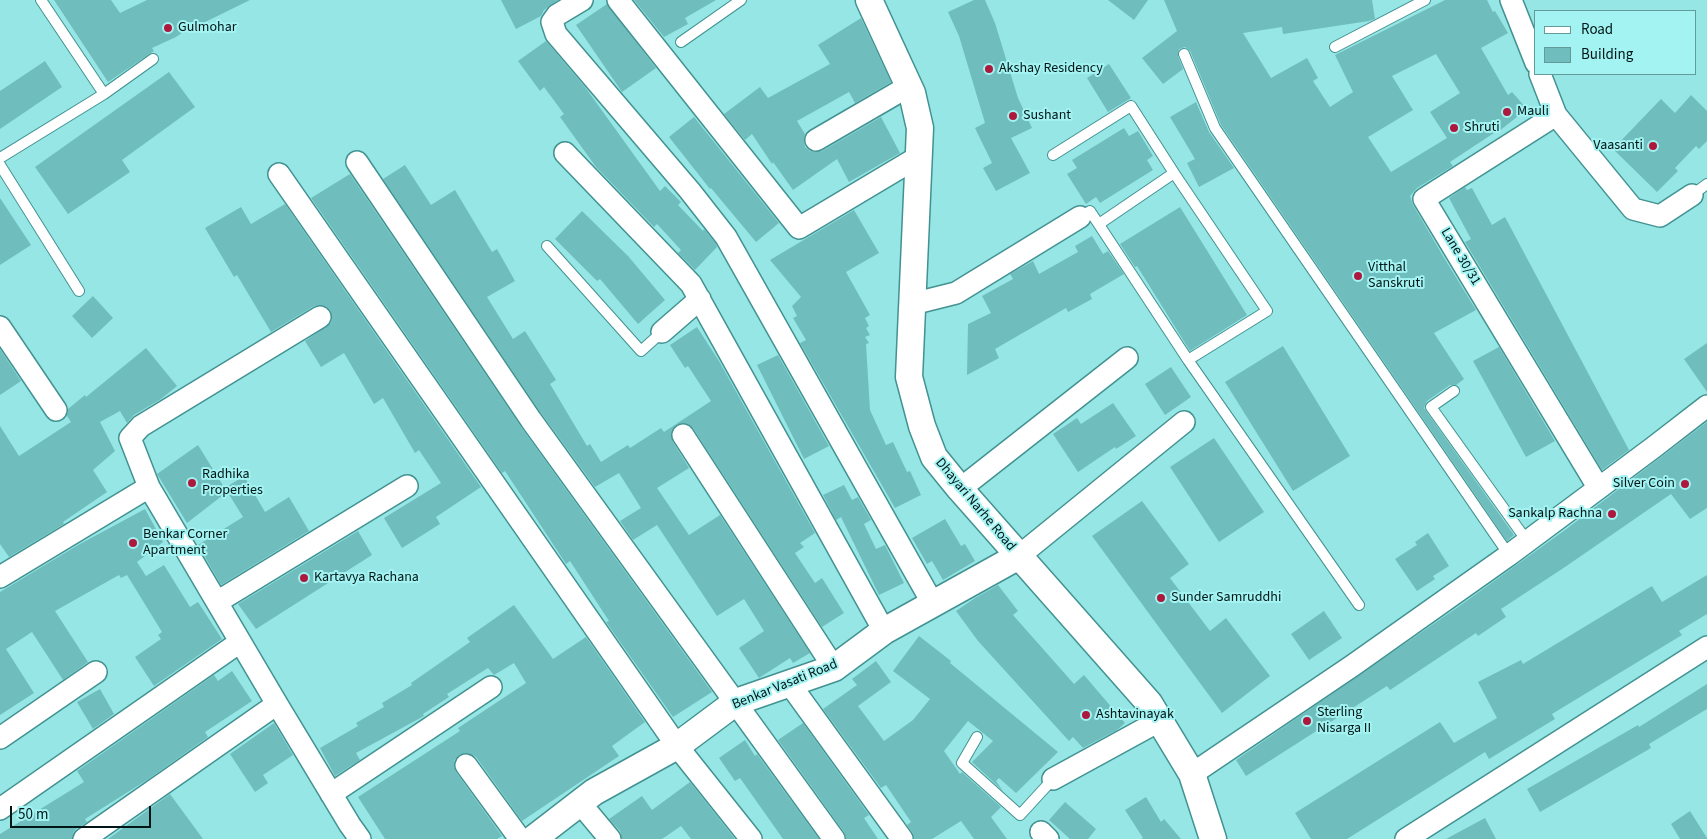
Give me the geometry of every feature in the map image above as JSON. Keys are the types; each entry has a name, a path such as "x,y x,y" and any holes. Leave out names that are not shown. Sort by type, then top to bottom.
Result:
{"street":[{"path":"582,0 557,14 552,22 556,34 690,191 726,237 933,604"},
{"path":"618,0 799,228 918,158"},
{"name":"Dhayari Narhe Road","path":"869,0 912,93 920,128 909,377 922,426 934,457 1018,556 1148,703 1192,774 1213,839"},
{"path":"1511,0 1534,58"},
{"path":"1540,75 1556,116 1633,209 1660,216 1699,189"},
{"path":"816,140 909,86"},
{"name":"Lane 30/31","path":"1556,116 1424,199 1598,487"},
{"path":"565,153 691,284 884,631"},
{"path":"357,162 531,420 834,839"},
{"path":"279,174 677,746 751,839"},
{"path":"912,304 956,293 1090,220"},
{"path":"662,332 700,299"},
{"path":"320,317 141,426 130,438 149,487 277,704 360,839"},
{"path":"0,327 56,410"},
{"path":"960,489 1126,358"},
{"path":"1192,774 1352,666 1509,555 1707,406"},
{"path":"1018,556 1184,422"},
{"path":"683,435 834,668"},
{"path":"217,602 407,486"},
{"path":"0,577 149,487"},
{"name":"Benkar Vasati Road","path":"533,839 594,792 677,746 736,702 834,668 884,631 1018,556"},
{"path":"0,809 240,642"},
{"path":"1406,839 1707,647"},
{"path":"0,738 96,672"},
{"path":"789,684 902,839"},
{"path":"331,794 491,687"},
{"path":"84,839 277,704"},
{"path":"1053,779 1159,721"},
{"path":"466,765 520,839"},
{"path":"580,803 610,839"}],"lane":[{"path":"41,0 104,94"},
{"path":"680,42 741,0"},
{"path":"1334,47 1426,0"},
{"path":"1184,54 1215,128 1509,555"},
{"path":"0,158 104,94 154,59"},
{"path":"1053,155 1131,106 1174,174 1267,311 1188,360"},
{"path":"0,165 79,291"},
{"path":"1174,174 1090,220 1359,605"},
{"path":"547,246 641,351 662,332"},
{"path":"1454,391 1432,407 1527,541"},
{"path":"977,737 962,763 1020,816 1053,779"}],"building":[{"path":"54,0 111,0 120,13 147,0 250,0 193,28 192,26 176,37 152,48 154,51 108,82"},
{"path":"501,0 558,0 544,10 541,16 516,29"},
{"path":"634,0 716,0 685,18 688,24 664,37"},
{"path":"974,0 985,0 995,23 1018,98 1032,128 1011,138 1030,173 996,191 983,168 992,163 975,128 985,123 959,36 948,12"},
{"path":"1108,0 1148,0 1134,20"},
{"path":"1164,0 1372,0 1375,19 1369,21 1283,34 1282,27 1243,33 1271,78 1307,58 1318,78 1313,81 1330,107 1353,92 1335,55 1445,0 1487,0 1493,12 1495,11 1508,33 1481,48 1508,95 1512,92 1527,109 1498,132 1450,162 1453,166 1417,188 1410,196 1413,205 1476,310 1434,333 1464,379 1456,385 1450,385 1427,401 1424,408 1514,535 1507,541 1221,125 1190,51 1185,47 1179,49 1178,56 1183,69 1163,84 1142,58 1177,31","holes":["1436,54 1460,93 1430,112 1447,138 1391,172 1368,137 1413,110 1392,76"]},
{"path":"607,4 656,68 622,92 576,25"},
{"path":"861,18 891,82 855,103 849,92 797,121 805,134 805,147 810,151 817,152 822,151 881,117 900,153 849,182 837,159 793,190 773,162 772,164 752,134 745,140 724,114 760,87 768,98 830,64 818,45"},
{"path":"546,41 585,87 660,191 665,186 681,202 678,205 703,231 704,229 716,244 717,247 695,270 678,253 681,250 657,224 654,227 596,167 560,117 564,114 544,87 540,91 518,61"},
{"path":"45,61 62,87 0,129 0,91"},
{"path":"1109,64 1131,98 1108,112 1087,78"},
{"path":"169,72 195,107 122,160 130,172 68,214 35,167"},
{"name":"Vaasanti","path":"1691,95 1707,111 1707,141 1699,149 1696,146 1675,168 1678,171 1657,192 1613,149 1661,99 1675,113"},
{"path":"1196,102 1209,132 1234,168 1199,187 1187,163 1195,159 1170,117"},
{"path":"694,117 779,223 756,242 710,189 669,137"},
{"path":"1124,128 1129,136 1138,131 1153,156 1147,160 1153,170 1100,203 1096,197 1086,204 1067,174 1077,168 1072,160"},
{"path":"405,165 431,205 455,190 492,252 497,249 515,281 487,297 513,339 525,331 556,380 550,384 587,446 590,444 601,462 628,445 630,448 661,428 664,432 711,401 688,366 685,368 670,345 697,327 719,361 815,533 800,543 804,547 795,553 815,583 822,578 844,613 822,627 693,428 688,424 676,425 671,435 673,442 689,468 657,488 689,535 720,515 810,653 793,663 790,658 759,678 739,648 764,631 744,599 717,616 657,525 633,540 620,521 641,508 619,473 595,487 541,413 383,179"},
{"path":"350,174 521,427 712,692 673,717 606,622 609,621 570,561 566,564 505,471 502,473 311,198"},
{"path":"1465,187 1467,190 1472,188 1492,225 1505,217 1629,450 1602,470 1465,242 1471,239 1449,198"},
{"path":"0,198 31,245 0,265"},
{"path":"285,204 481,487 436,517 440,524 402,548 384,518 441,483 419,450 415,453 383,398 374,404 344,353 321,367 305,341 331,323 330,310 326,306 314,306 271,332 237,275 234,277 205,228 241,207 251,224"},
{"path":"1180,207 1247,315 1190,351 1137,266 1135,267 1120,244"},
{"path":"854,210 879,253 846,272 870,315 865,318 869,326 866,328 870,335 865,337 869,343 866,344 870,410 886,445 893,442 907,472 910,471 921,495 895,508 800,343 806,340 793,318 797,316 792,306 801,297 770,260"},
{"path":"582,211 628,256 665,300 638,324 600,279 597,281 555,239"},
{"path":"1092,236 1103,254 1108,251 1124,274 1090,294 1092,299 1068,312 1066,308 995,349 999,358 967,375 968,324 991,313 982,296 1013,279 1010,274 1033,261 1039,274 1078,252 1075,246"},
{"path":"93,296 113,318 92,338 72,316"},
{"path":"1707,343 1707,392 1684,359"},
{"path":"1283,346 1350,456 1293,491 1225,382"},
{"path":"1499,347 1555,441 1526,457 1473,361"},
{"path":"146,348 177,386 161,399 134,415 127,423 120,411 100,422 115,451 93,470 107,492 63,522 64,524 9,557 0,544 0,426 19,456 71,422 67,416 68,409 85,395 86,397"},
{"path":"0,349 21,381 0,395"},
{"path":"778,355 829,446 804,459 757,365"},
{"path":"1171,367 1191,397 1165,415 1145,384"},
{"path":"1113,403 1136,436 1116,449 1115,447 1078,472 1053,434 1077,418 1081,424"},
{"path":"1707,422 1707,508 1690,519 1671,494 1501,609 1506,617 1478,636 1476,633 1390,690 1387,686 1246,776 1236,760 1458,607 1565,530"},
{"path":"1214,438 1264,512 1219,542 1170,467"},
{"name":"Radhika Properties","path":"198,445 227,492 187,523 157,474"},
{"path":"244,476 265,512 289,497 309,531 221,585 198,545 243,517 225,488"},
{"path":"844,485 852,500 858,497 871,520 864,524 876,549 885,545 904,583 879,595 841,517 836,520 823,495"},
{"name":"Sunder Samruddhi","path":"1142,501 1189,564 1170,578 1210,631 1226,618 1270,676 1222,713 1092,536"},
{"path":"145,509 163,542 137,562 146,576 164,565 190,607 198,602 222,639 154,686 135,657 161,639 158,635 162,632 127,575 121,578 119,575 55,611 88,662 63,680 32,632 6,649 34,693 0,715 0,592 78,545"},
{"path":"945,519 961,546 965,544 975,561 943,580 932,561 927,564 912,538"},
{"name":"Kartavya Rachana","path":"358,531 372,555 256,629 238,604"},
{"path":"1428,533 1449,566 1433,576 1435,579 1417,591 1395,559 1417,545 1415,542"},
{"path":"1707,575 1707,614 1679,631 1682,635 1552,714 1555,719 1489,759 1485,752 1347,839 1311,839 1295,813 1440,722 1454,743 1497,718 1478,682 1521,660 1523,664 1652,586 1662,602"},
{"path":"998,585 1018,611 1013,615 1074,684 1084,675 1125,723 1117,730 1083,748 1073,737 1069,741 978,641 956,611"},
{"path":"514,605 553,659 586,637 645,722 612,746 619,756 522,821 476,757 465,753 459,755 454,760 456,772 502,836 497,839 385,839 358,797 460,731 458,728 526,683 514,663 494,675 488,668 447,694 449,697 423,714 424,716 356,753 360,760 335,776 320,748 358,726 356,723 384,707 382,703 412,685 411,683 470,642 467,638"},
{"path":"1324,611 1342,638 1309,660 1291,634"},
{"path":"919,636 1058,752 1016,793 999,778 996,781 1003,791 972,762 993,741 968,721 944,751 960,774 962,772 1001,807 991,817 1007,839 974,839 961,821 932,839 914,839 907,825 911,822 886,785 881,788 823,709 857,685 852,679 876,661 891,682 858,706 884,741 913,720 930,699 893,671"},
{"path":"232,671 252,701 205,732 208,737 147,780 85,819 87,822 76,829 72,839 0,839 0,834 84,782 77,771 214,675 218,681"},
{"path":"1707,684 1707,709 1649,744 1651,748 1540,812 1527,789 1638,725 1639,727"},
{"path":"100,689 114,714 93,729 77,702"},
{"path":"274,723 293,755 263,775 268,783 255,792 230,754"},
{"path":"803,723 869,815 864,818 878,839 846,839 844,832 778,740"},
{"path":"745,740 755,756 757,754 819,839 783,839 740,778 735,781 719,758"},
{"path":"690,782 735,839 691,839 681,826 662,839 622,839 620,831 609,819 642,796 652,810"},
{"path":"170,794 203,839 108,839"},
{"path":"1146,797 1161,822 1164,819 1181,839 1141,839 1143,838 1125,810"},
{"path":"1065,802 1096,829 1088,839 1070,839 1049,820"},
{"path":"1690,811 1707,839 1680,839 1671,824"},
{"path":"1485,818 1496,839 1446,839"}],"place":[{"name":"Gulmohar","path":"168,28"},
{"name":"Akshay Residency","path":"989,69"},
{"name":"Mauli","path":"1507,112"},
{"name":"Sushant","path":"1013,116"},
{"name":"Shruti","path":"1454,128"},
{"name":"Vaasanti","path":"1653,146"},
{"name":"Vitthal Sanskruti","path":"1358,276"},
{"name":"Radhika Properties","path":"192,483"},
{"name":"Silver Coin","path":"1685,484"},
{"name":"Sankalp Rachna","path":"1612,514"},
{"name":"Benkar Corner Apartment","path":"133,543"},
{"name":"Kartavya Rachana","path":"304,578"},
{"name":"Sunder Samruddhi","path":"1161,598"},
{"name":"Ashtavinayak","path":"1086,715"},
{"name":"Sterling Nisarga II","path":"1307,721"}]}
